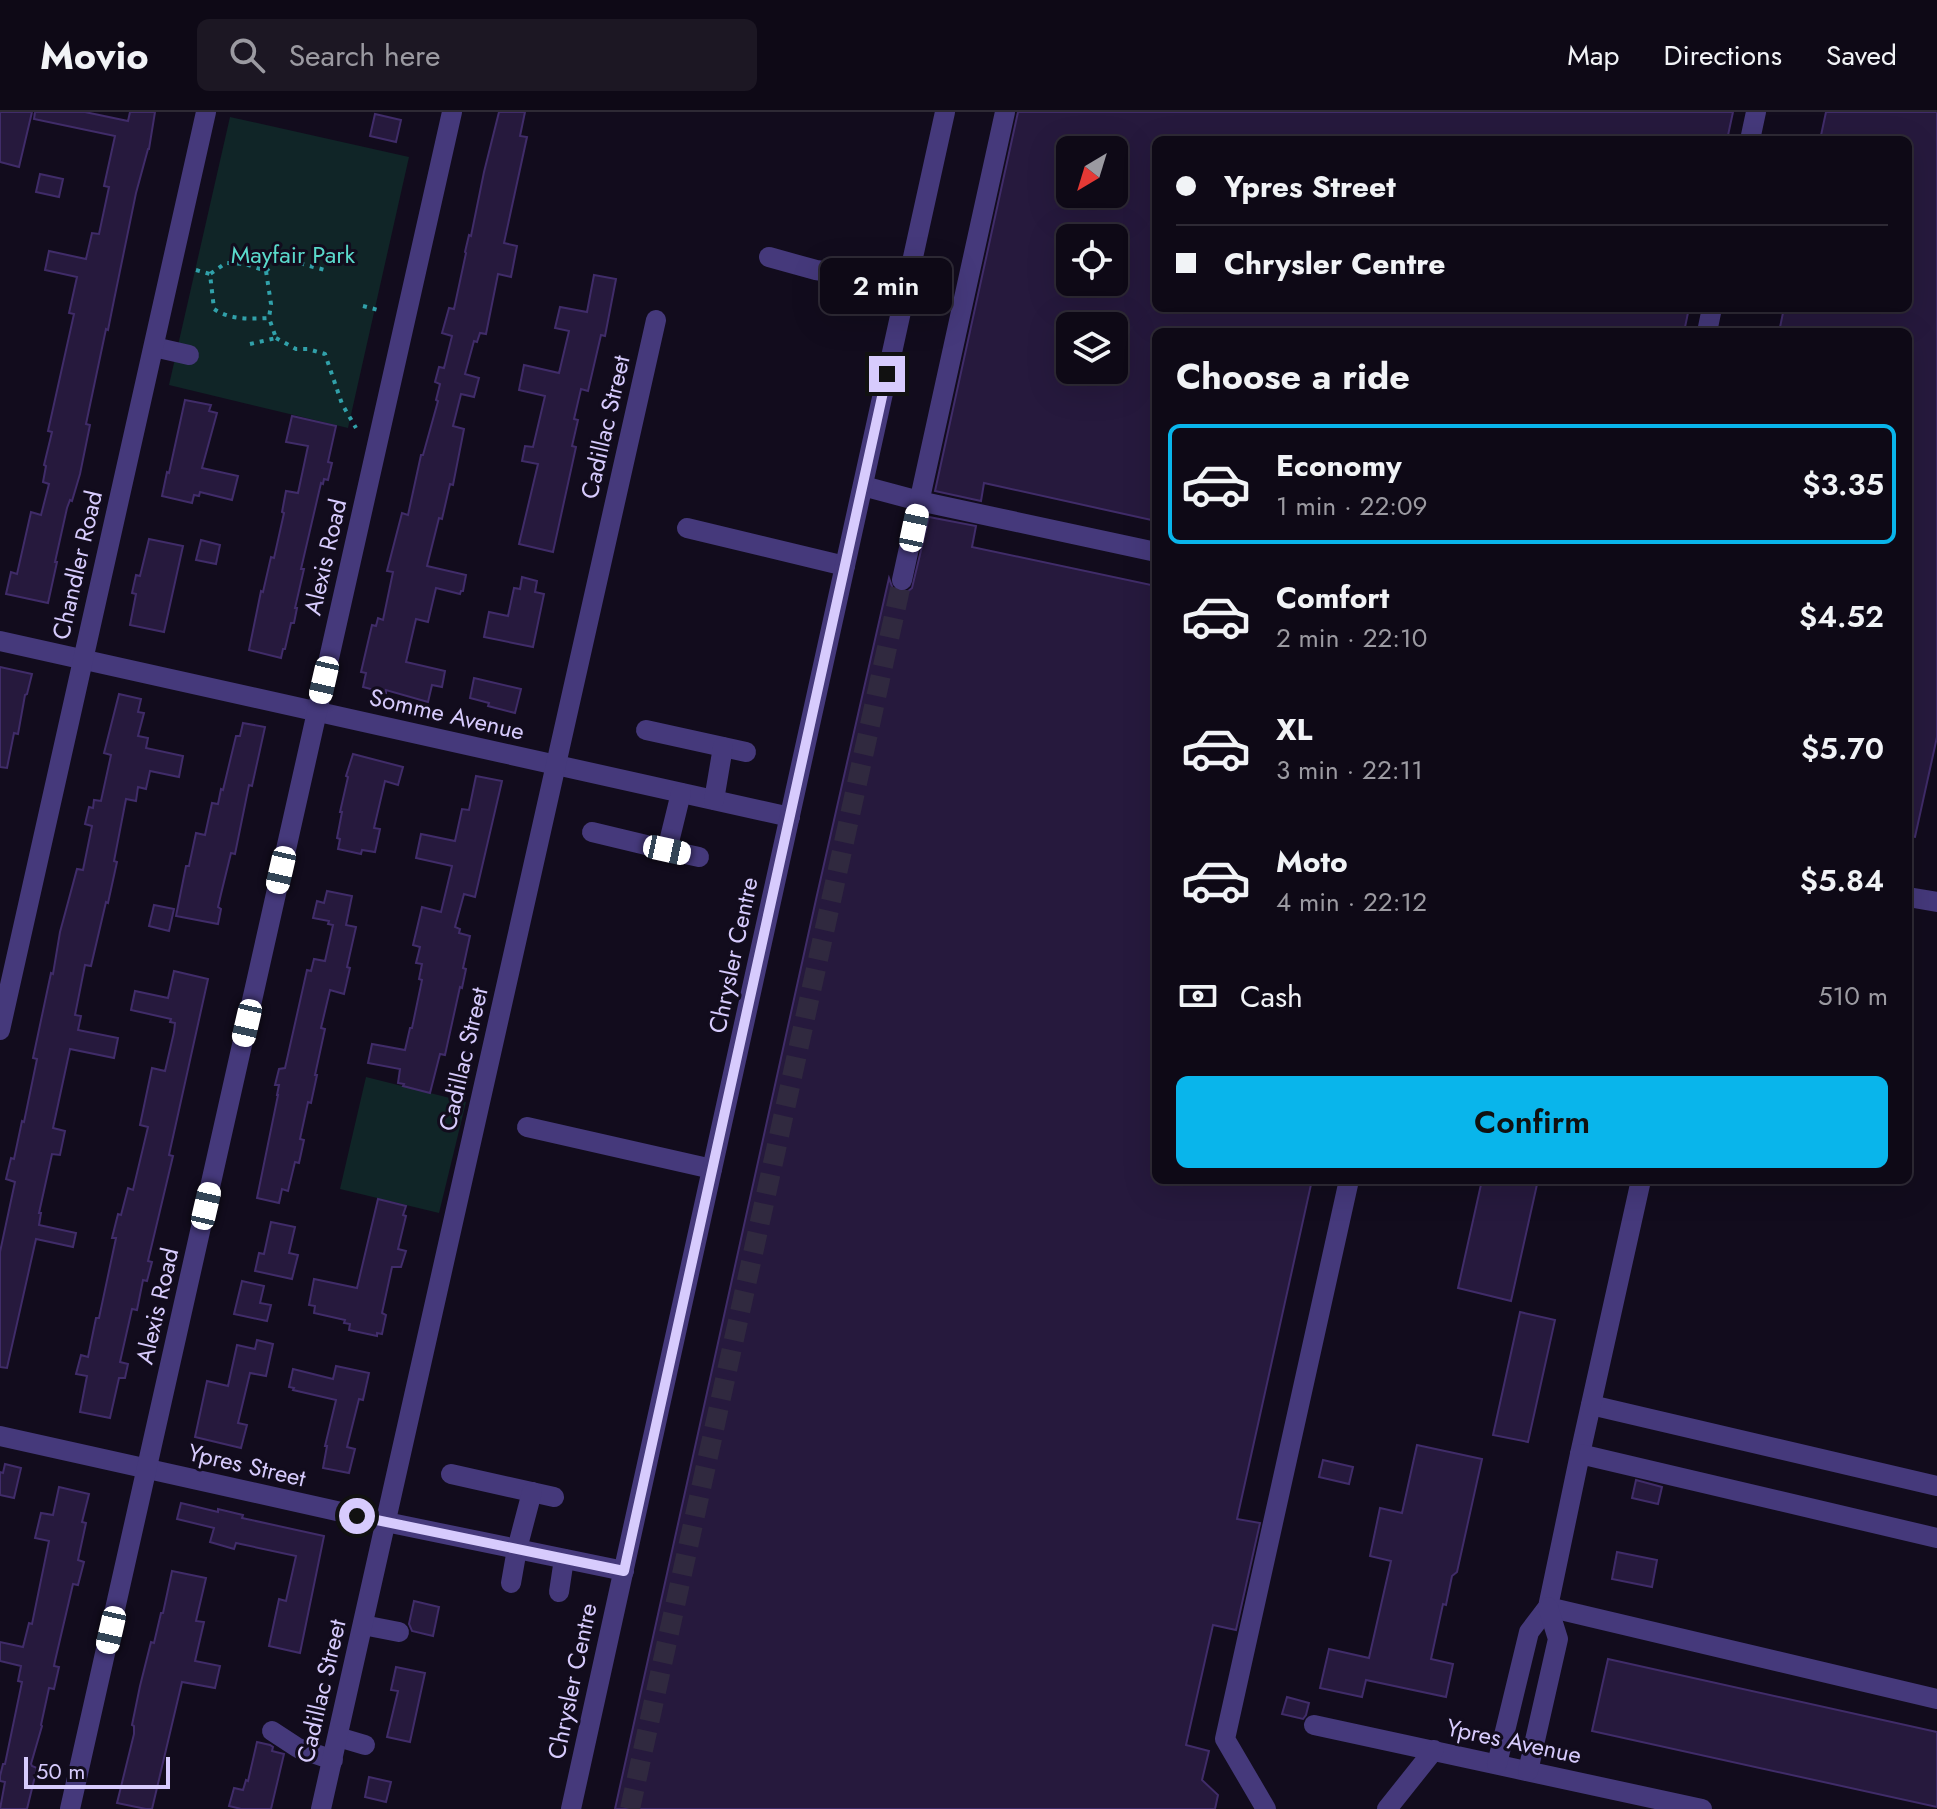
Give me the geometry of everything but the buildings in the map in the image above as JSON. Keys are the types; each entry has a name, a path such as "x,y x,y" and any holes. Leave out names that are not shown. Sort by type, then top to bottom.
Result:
{"street":[{"name":"Chandler Road","path":"0,1030 206,112"},
{"name":"Alexis Road","path":"70,1809 452,112"},
{"name":"Chrysler Centre","path":"571,1809 945,112"},
{"path":"902,580 1005,112"},
{"path":"1751,136 1756,112"},
{"path":"769,257 816,270 907,284"},
{"name":"Cadillac Street","path":"321,1809 656,320"},
{"path":"154,347 189,355"},
{"path":"863,486 1152,551"},
{"path":"687,528 845,566"},
{"name":"Somme Avenue","path":"0,641 790,817"},
{"path":"646,730 746,752"},
{"path":"714,800 723,747"},
{"path":"667,850 681,793"},
{"path":"592,832 699,857"},
{"path":"1912,898 1937,902"},
{"path":"527,1127 712,1169"},
{"path":"1266,1809 1225,1739 1348,1184"},
{"path":"1497,1764 1529,1632 1548,1607 1640,1184"},
{"path":"1591,1405 1937,1486"},
{"name":"Ypres Street","path":"0,1436 386,1522 624,1571"},
{"path":"1580,1454 1937,1538"},
{"path":"451,1474 554,1497"},
{"path":"511,1583 532,1492"},
{"path":"559,1592 564,1559"},
{"path":"1548,1607 1937,1699"},
{"path":"1528,1771 1558,1639 1548,1607"},
{"path":"363,1625 399,1632"},
{"name":"Ypres Avenue","path":"1314,1725 1528,1771 1634,1802 1702,1809"},
{"path":"272,1731 298,1748 333,1760"},
{"path":"338,1737 365,1745"},
{"path":"1387,1809 1434,1750"}],"path":[{"path":"266,271 280,258 325,270"},
{"path":"210,274 226,263 245,264 266,271"},
{"path":"196,270 210,274"},
{"path":"266,271 271,304 269,318 276,338"},
{"path":"210,274 214,309 225,316 269,318"},
{"path":"363,306 382,311"},
{"path":"250,344 276,338 296,349 325,354 342,404 356,428"}],"green space":[{"name":"Mayfair Park","path":"230,117 409,157 348,428 169,385"},
{"path":"366,1077 466,1102 439,1213 340,1189"}],"tunnel":[{"path":"630,1809 902,580"}],"route":[{"path":"357,1516 624,1571 887,374"}]}
